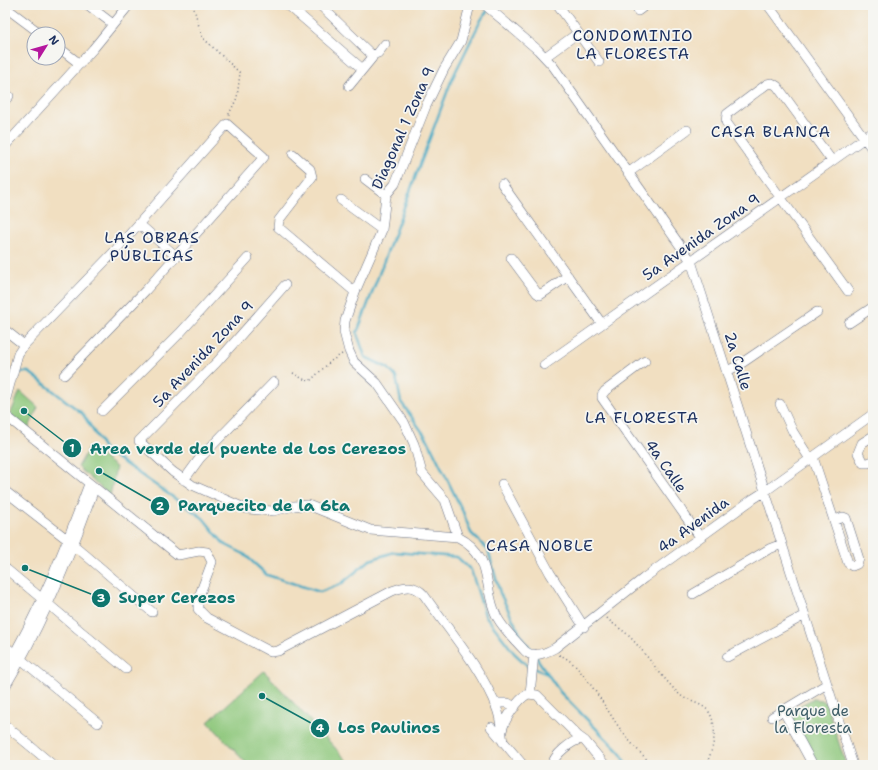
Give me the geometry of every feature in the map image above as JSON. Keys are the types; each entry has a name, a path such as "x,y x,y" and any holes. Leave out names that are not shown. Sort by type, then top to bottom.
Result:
{"street":[{"path":"88,5 113,24"},
{"path":"7,141 80,64 129,5"},
{"path":"288,5 359,66 363,67"},
{"path":"297,13 304,5"},
{"path":"320,5 371,52 372,55"},
{"name":"Diagonal 1 Zona 9","path":"458,537 445,500 422,472 412,440 404,422 377,383 354,362 349,351 344,326 355,292 382,230 386,195 395,184 426,106 444,69 461,41 470,5"},
{"name":"2a Calle","path":"485,5 545,57 566,83 691,261 853,765"},
{"path":"558,5 599,62"},
{"path":"638,11 646,5"},
{"path":"768,5 873,150"},
{"path":"5,7 30,26"},
{"path":"545,57 578,33"},
{"path":"349,86 363,67 372,58 372,55 378,53 385,44"},
{"path":"66,53 80,64"},
{"path":"832,161 777,86 772,83 767,84 727,114 726,122 848,291"},
{"path":"5,402 18,354 24,345 112,254 227,124 264,157 177,256 64,375"},
{"path":"628,172 687,130"},
{"name":"5a Avenida Zona 9","path":"544,365 873,132"},
{"path":"294,154 310,169 312,177 277,225 355,292"},
{"path":"365,179 386,195"},
{"path":"502,184 602,324"},
{"path":"342,200 382,230"},
{"path":"139,224 177,256"},
{"path":"102,411 180,333 248,258"},
{"path":"511,258 540,295 568,276"},
{"name":"5a Avenida Zona 9","path":"184,480 139,441 217,362 285,285"},
{"path":"849,323 873,307"},
{"path":"727,371 739,365 817,312"},
{"path":"5,330 24,345"},
{"name":"4a Calle","path":"645,362 605,391 602,398 700,538"},
{"path":"274,382 200,458 184,480 203,491 247,509 273,511 294,506 308,505 370,530 458,537 469,544 481,560 498,617 525,652 538,654 530,694"},
{"path":"780,404 793,432 812,458 848,563 852,566 857,564 859,559 846,518 843,517 834,520"},
{"name":"4a Avenida","path":"538,654 555,648 753,498 764,492 873,414"},
{"path":"5,415 178,555 204,551 208,552 211,558 211,565 198,602 198,609 203,616 272,653 392,591 405,587 416,588 424,595 473,665 494,703 503,737"},
{"path":"873,436 862,443 858,453 863,463 873,461"},
{"path":"502,484 550,573 584,627"},
{"path":"5,688 71,543 92,486"},
{"path":"5,491 71,543 152,612"},
{"path":"693,594 769,549 782,544"},
{"path":"5,568 126,669"},
{"path":"727,657 804,615"},
{"path":"5,646 98,724"},
{"path":"5,670 18,657"},
{"path":"772,717 827,684"},
{"path":"503,737 506,720 515,707 524,696 530,694 537,695 582,739 605,765"},
{"path":"494,703 508,703 515,707"},
{"path":"783,710 813,765"},
{"path":"5,725 52,765"},
{"path":"491,727 503,737 523,765"},
{"path":"552,765 557,756 575,741 582,739"}],"path":[{"path":"193,5 202,37 240,73 237,98 229,111 227,124"},
{"path":"293,373 305,381 310,381 331,361 349,351"},
{"path":"601,613 629,636 682,697 708,711 713,723 714,738 711,754 706,765"},
{"path":"538,654 563,656 572,662 606,705 621,730 652,765"}],"green space":[{"path":"20,391 38,407 28,430 10,415"},
{"path":"89,447 116,467 110,496 78,467"},
{"path":"264,671 351,765 248,765 208,722"},
{"name":"Parque de la Floresta","path":"812,699 822,700 826,703 846,765 818,765 798,732 793,718 794,711"}],"waterway":[{"path":"488,10 481,20 452,79 357,333 365,357 388,368 396,377 401,402 428,440 463,512 471,533 488,550 500,593 520,634 533,652"},
{"path":"15,372 29,372 83,414 105,450 203,518 224,544 244,554 267,575 320,592 341,584 370,560 394,552 457,557 471,570 485,615 514,653 528,666 548,674"},
{"path":"536,657 560,692 620,753 628,765"}],"place":[{"name":"Area verde del puente de Los Cerezos","path":"24,411"},
{"name":"Parquecito de la 6ta","path":"99,471"},
{"name":"Super Cerezos","path":"25,568"},
{"name":"Los Paulinos","path":"262,696"}],"district":[{"name":"CONDOMINIO LA FLORESTA","path":"633,44"},
{"name":"CASA BLANCA","path":"771,131"},
{"name":"LAS OBRAS PÚBLICAS","path":"152,246"},
{"name":"LA FLORESTA","path":"642,417"},
{"name":"CASA NOBLE","path":"540,545"}]}
